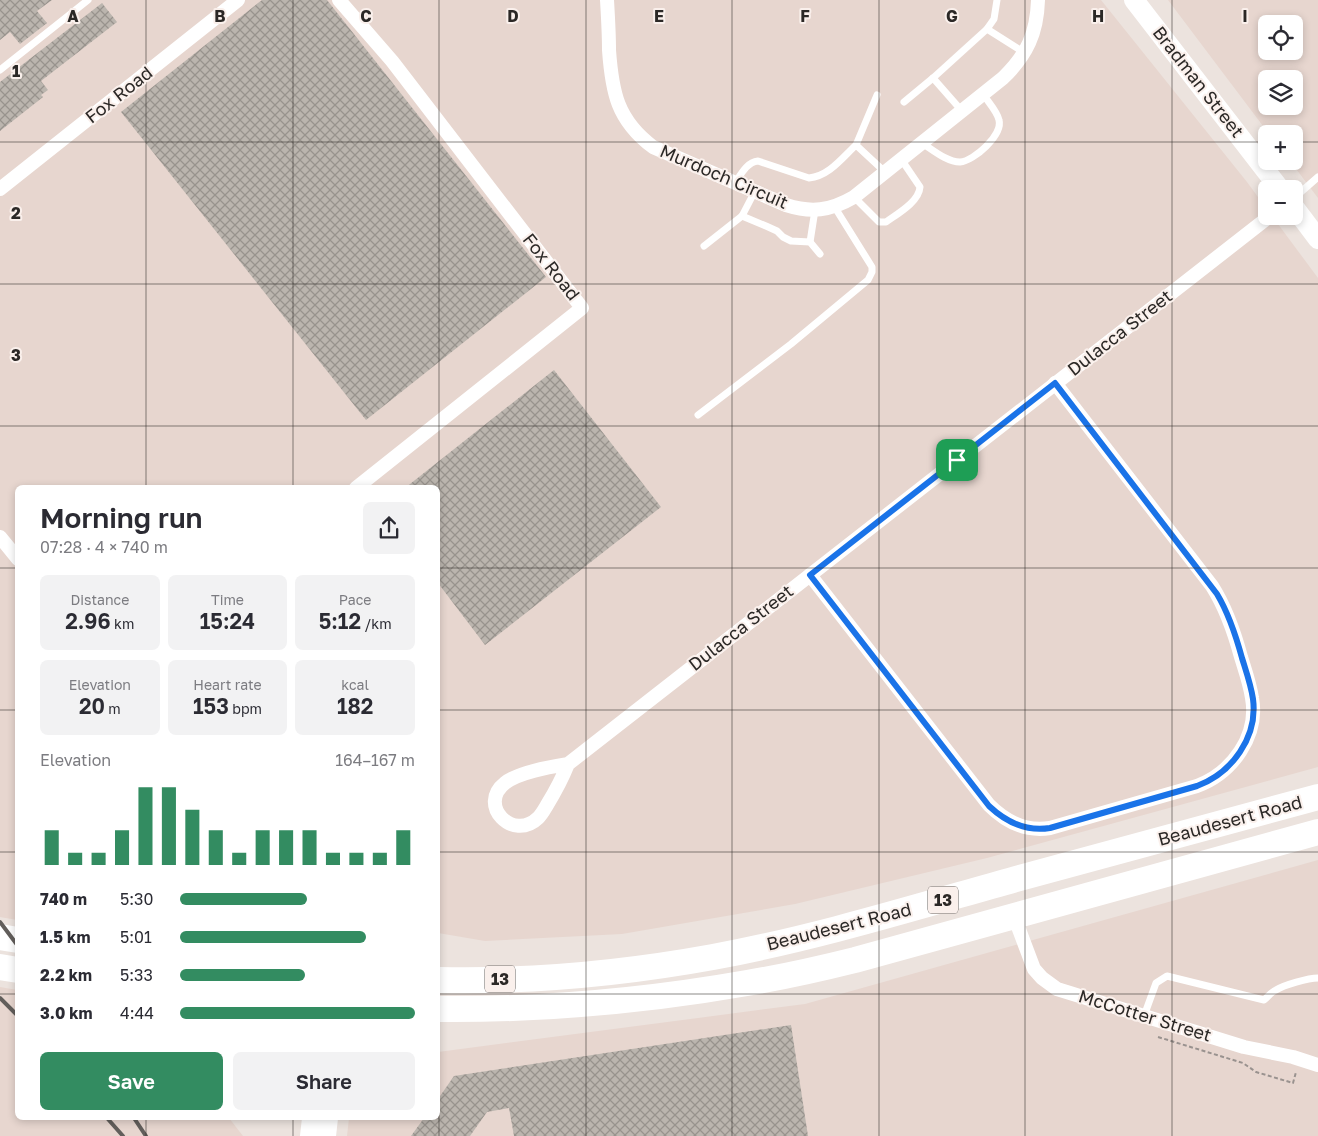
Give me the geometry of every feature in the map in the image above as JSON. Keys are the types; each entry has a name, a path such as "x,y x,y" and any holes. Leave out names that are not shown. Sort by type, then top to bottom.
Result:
{"highway":[{"name":"Beaudesert Road","path":"440,980 507,979 609,972 712,957 763,947 864,922 1318,797"},
{"name":"Beaudesert Road","path":"440,1009 495,1009 621,1001 697,992 774,978 837,964 1318,832"},
{"path":"0,937 15,940"},
{"path":"0,967 15,970"}],"main road":[{"name":"Bradman Street","path":"1134,0 1273,180"},
{"path":"1303,219 1318,239"},
{"path":"310,1136 312,1120"},
{"path":"326,1136 328,1120"}],"street":[{"name":"Fox Road","path":"0,189 238,0"},
{"name":"Fox Road","path":"339,0 392,61 582,308 360,485"},
{"name":"Murdoch Circuit","path":"607,0 611,78 618,105 625,118 642,139 652,148 792,207 815,210 834,206 854,197 1015,67 1032,40 1036,27 1038,0"},
{"name":"Dulacca Street","path":"568,764 560,784 542,814 533,822 525,826 517,826 508,823 498,813 495,798 497,792 504,784 515,777 545,768 568,764 1258,225"},
{"path":"810,575 989,806 1001,817 1014,824 1036,829 1050,828 1206,782 1222,772 1236,758 1243,746 1252,723 1253,710 1250,686 1229,618 1217,594 1055,383"},
{"path":"0,537 15,555"},
{"name":"McCotter Street","path":"1014,916 1034,969 1049,984 1068,993 1144,1016 1244,1046 1293,1057 1318,1065"}],"lane":[{"path":"0,70 88,0"},
{"path":"904,102 987,29 994,19 997,0"},
{"path":"987,29 1025,53"},
{"path":"933,78 962,111"},
{"path":"922,143 949,159 959,162 970,160 995,138 1000,127 999,118 983,94"},
{"path":"735,182 753,161 810,178 817,178 825,174 856,145 877,96"},
{"path":"856,145 885,172"},
{"path":"854,197 882,223 886,222 916,198 920,193 920,187 901,159"},
{"path":"1303,190 1318,177"},
{"path":"704,246 742,216 754,191"},
{"path":"698,415 791,344 868,280 872,267 834,206"},
{"path":"815,210 810,242 820,254"},
{"path":"742,216 772,229 791,242 810,242"},
{"path":"1144,1016 1156,983 1167,976 1264,1000 1272,991 1279,988 1311,978 1318,978"}],"path":[{"path":"1158,1037 1242,1063 1256,1072 1293,1083"}],"shaded area":[{"path":"0,0 1101,0 1258,197 1258,225 1279,225 1318,278 1318,767 987,858 795,904 622,934 485,941 440,933 440,485 15,485 15,920 0,917"},
{"path":"1168,0 1318,0 1318,198 1297,170 1303,170 1303,125 1262,125"},
{"path":"1318,860 1318,1136 347,1136 349,1120 440,1120 440,1052 805,1004"},
{"path":"0,987 15,990 15,1120 231,1120 243,1136 0,1136"}],"building":[{"path":"0,0 52,0 37,11 47,23 20,44 10,32 0,40"},
{"path":"262,0 327,0 546,277 366,420 121,112"},
{"path":"102,3 117,22 41,81 48,90 41,95 43,97 0,131 0,82"},
{"path":"554,370 661,507 485,645 440,586 440,485 409,485"},
{"path":"791,1025 808,1136 514,1136 509,1108 487,1112 470,1136 411,1136 423,1120 440,1120 440,1096 454,1076"}],"railway":[{"path":"0,922 15,942"},
{"path":"0,998 15,1013"},
{"path":"109,1120 123,1136"},
{"path":"135,1120 146,1136"}],"route":[{"path":"1055,383 1212,586 1223,604 1237,640 1253,699 1252,723 1248,735 1230,766 1214,778 1197,786 1050,828 1036,829 1014,824 1001,817 989,806 810,575 957,460 1055,383"}]}
